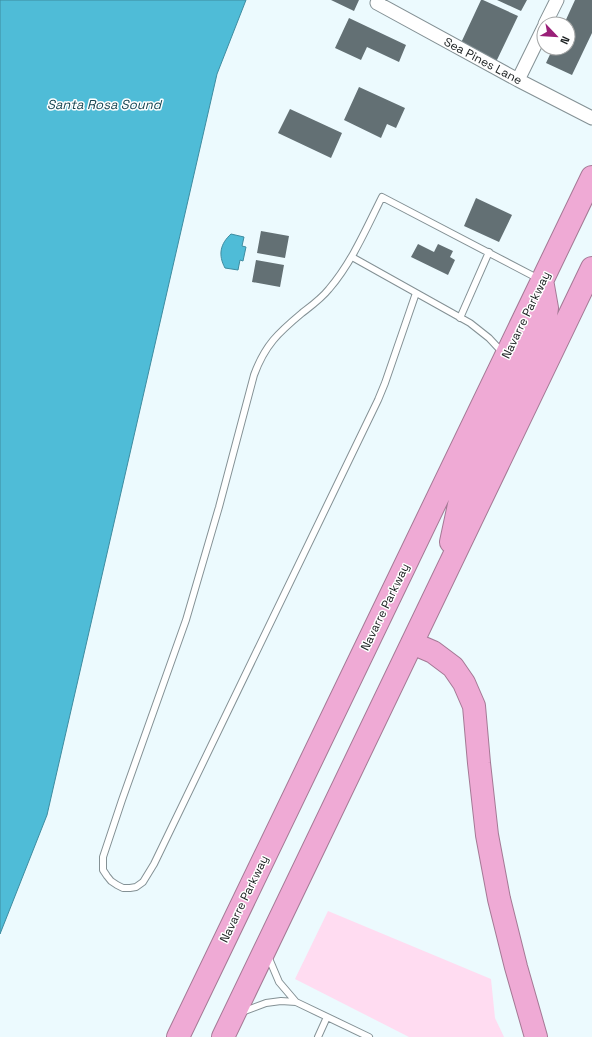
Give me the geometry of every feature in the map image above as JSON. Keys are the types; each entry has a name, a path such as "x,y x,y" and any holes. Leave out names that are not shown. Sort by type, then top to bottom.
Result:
{"highway":[{"name":"Navarre Parkway","path":"178,1037 592,177"},
{"path":"223,1037 592,268"},
{"path":"444,576 460,500 544,324 547,308 542,280"},
{"path":"412,643 433,652 453,667 464,683 474,706 487,835 499,899 536,1037"}],"street":[{"name":"Sea Pines Lane","path":"379,0 377,3 518,80 592,118"},
{"path":"549,16 557,0"},
{"path":"518,80 536,43"}],"lane":[{"path":"416,293 378,400 154,864 143,882 136,887 123,888 111,881 103,870 103,857 186,620 219,507 249,394 259,362 265,351 282,331 318,301 338,279 352,257 382,197 542,280"},
{"path":"460,318 489,252"},
{"path":"352,257 470,323 489,338 506,356"},
{"path":"265,949 279,982 296,1002"},
{"path":"233,1016 266,1003 281,1001 296,1002 369,1037"},
{"path":"318,1037 327,1017"}],"shaded area":[{"path":"328,911 491,979 495,1018 504,1037 409,1037 295,979"}],"water":[{"name":"Santa Rosa Sound","path":"0,0 246,0 217,74 47,815 0,934"},
{"path":"231,234 244,237 242,246 246,247 243,261 240,260 238,270 225,268 221,259 222,246"}],"building":[{"path":"331,0 359,0 354,11"},
{"path":"481,0 518,16 496,62 460,45"},
{"path":"497,0 527,0 521,11"},
{"path":"575,0 592,0 592,33 572,75 546,63 549,56 576,56 576,16 568,16"},
{"path":"349,18 406,45 399,62 367,47 361,60 335,48"},
{"path":"359,87 405,108 396,128 387,124 381,138 344,120"},
{"path":"290,109 342,133 331,158 278,133"},
{"path":"476,198 512,215 499,242 464,226"},
{"path":"261,231 289,236 285,258 257,253"},
{"path":"418,244 434,252 438,244 453,251 450,257 455,260 448,275 411,257"},
{"path":"256,260 284,265 280,287 252,282"}]}
